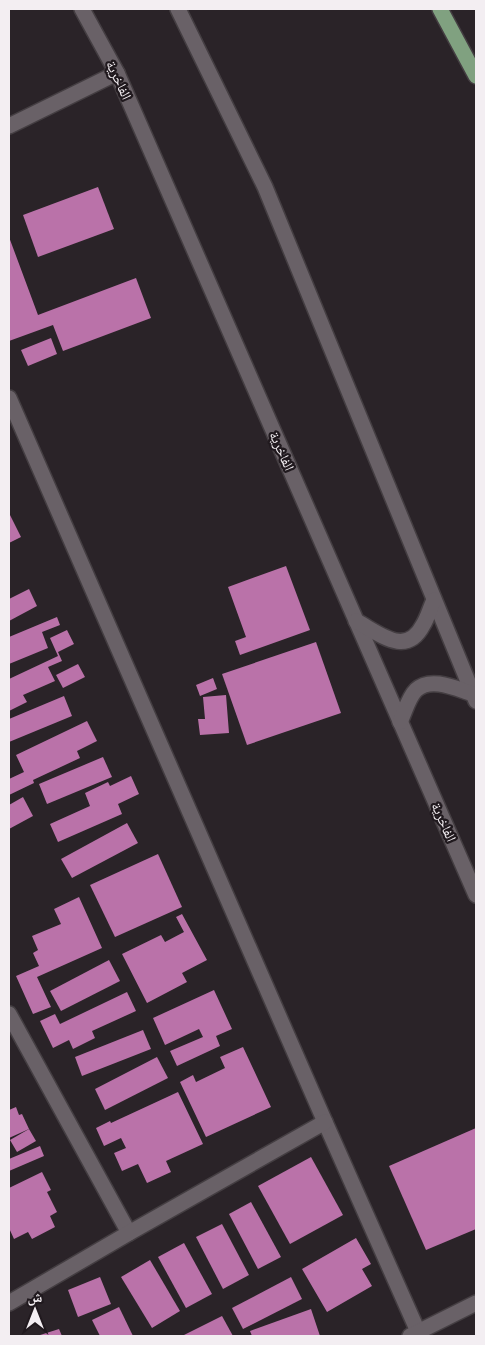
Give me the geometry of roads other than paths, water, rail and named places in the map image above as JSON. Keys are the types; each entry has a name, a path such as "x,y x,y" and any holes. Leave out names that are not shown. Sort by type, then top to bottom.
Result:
{"main road":[{"path":"440,9 476,76"}],"street":[{"name":"الفاخرية","path":"82,9 118,73 476,895"},
{"path":"178,9 265,187 475,698"},
{"path":"9,126 118,73"},
{"path":"9,398 416,1335 476,1303"},
{"path":"356,621 394,642 405,643 423,627 434,600"},
{"path":"400,722 410,699 423,686 431,684 442,685 475,698"},
{"path":"9,1014 129,1233"},
{"path":"9,1303 325,1122"}]}
